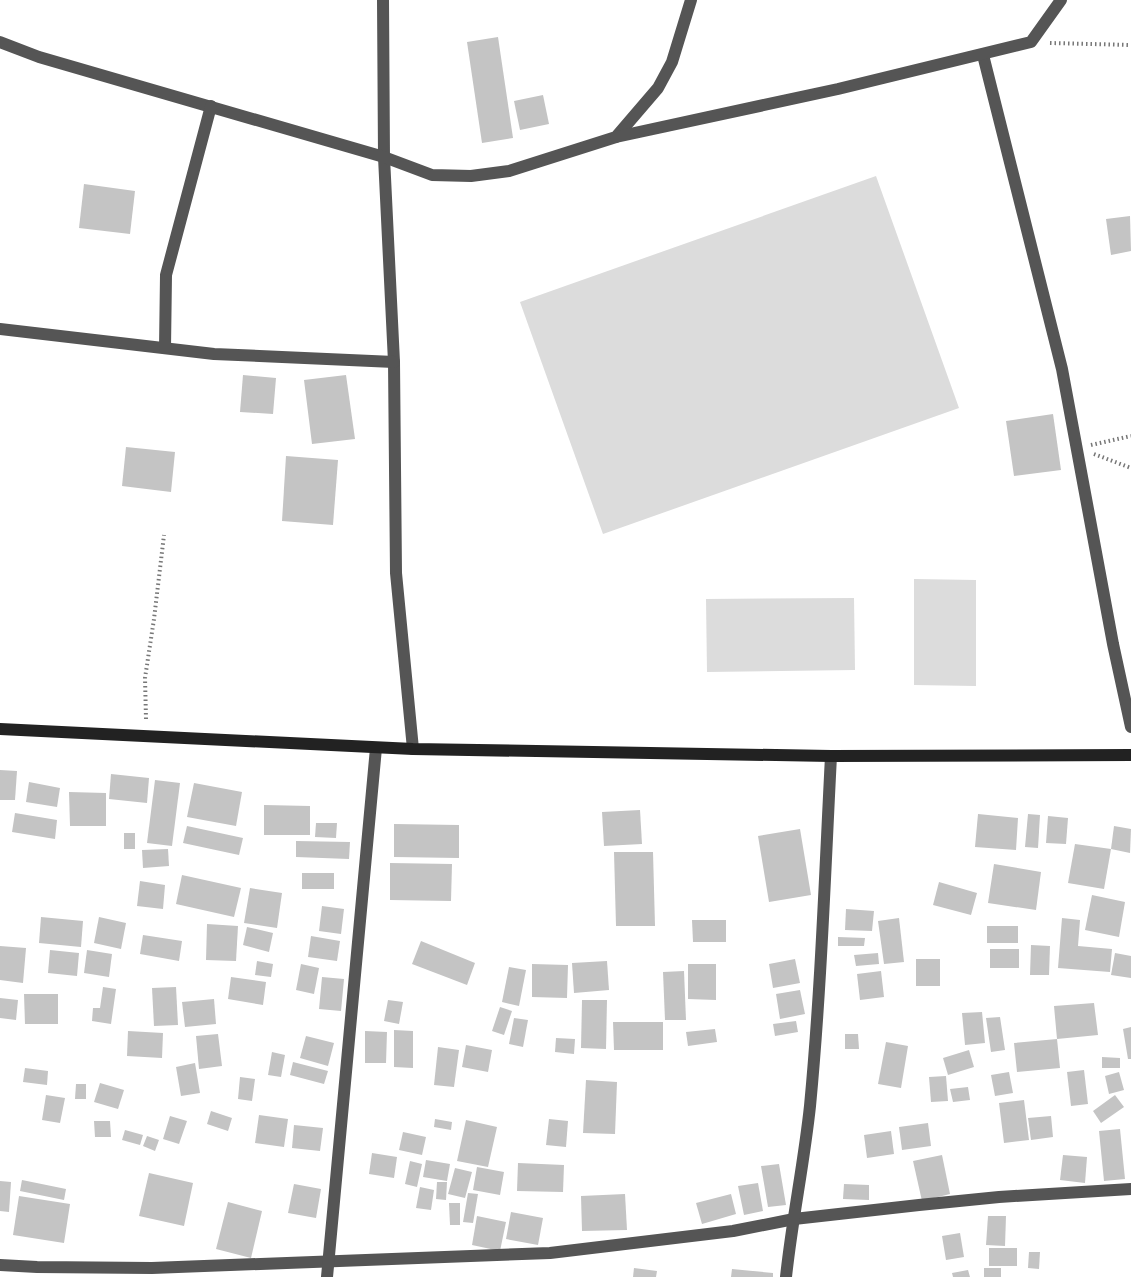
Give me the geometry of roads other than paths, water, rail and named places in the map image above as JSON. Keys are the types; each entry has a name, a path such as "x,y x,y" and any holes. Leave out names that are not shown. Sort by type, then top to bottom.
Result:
{"street":[{"path":"383,0 384,157 394,362 396,573 413,749"},
{"path":"616,137 658,88 672,62 691,0"},
{"path":"0,42 39,57 384,157 432,175 471,176 509,171 616,137 838,89 1031,42 1061,0"},
{"path":"982,55 1062,369 1113,644 1131,727"},
{"path":"165,348 166,275 211,106"},
{"path":"0,329 214,354 394,362"},
{"path":"0,729 413,749 831,756 1131,755"},
{"path":"327,1277 376,748"},
{"path":"786,1277 810,1105 831,756"},
{"path":"0,1265 152,1268 550,1253 734,1231 794,1219 999,1197 1131,1189"}]}
